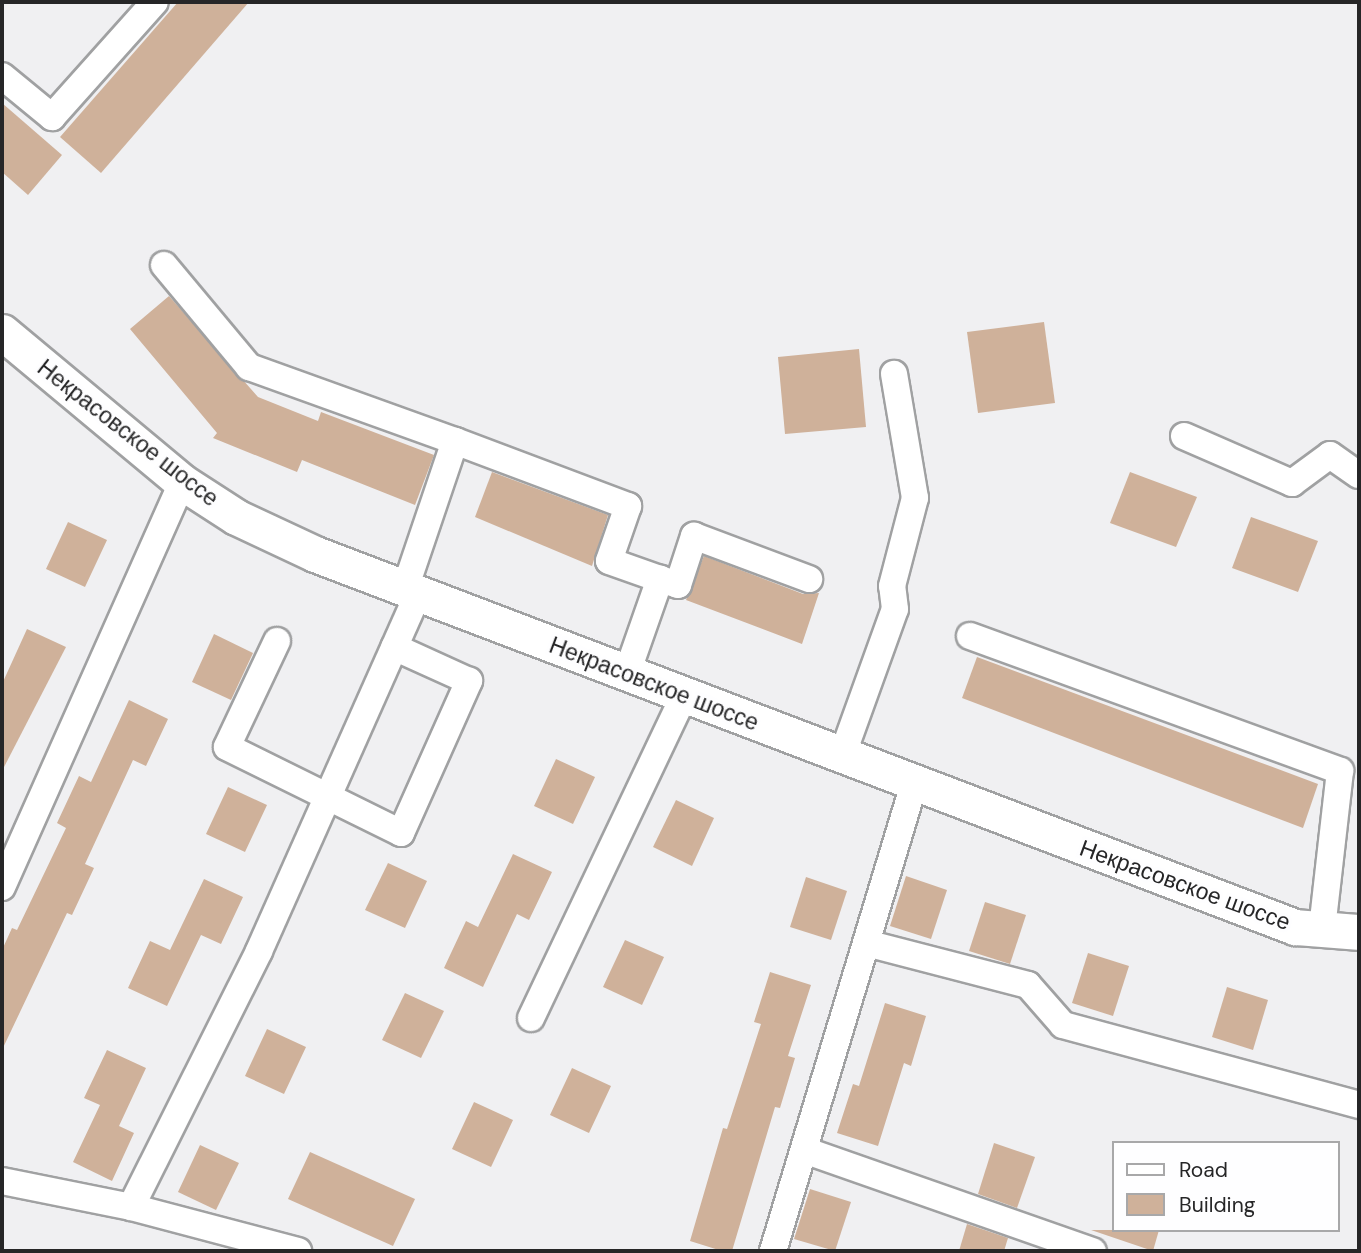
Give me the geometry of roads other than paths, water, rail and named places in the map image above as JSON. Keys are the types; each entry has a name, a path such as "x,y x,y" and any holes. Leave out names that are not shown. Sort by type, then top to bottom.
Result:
{"main road":[{"name":"Некрасовское шоссе","path":"2,332 182,482 236,517 411,591 1295,927 1359,932"}],"street":[{"path":"2,76 52,117 155,2"},
{"path":"164,265 249,367 628,506 609,561 678,585 694,536 809,579"},
{"path":"842,756 895,609 892,586 915,498 894,373"},
{"path":"1184,436 1292,483 1330,455 1359,475"},
{"path":"131,1208 259,951 394,647 455,441"},
{"path":"2,887 182,482"},
{"path":"627,673 660,579"},
{"path":"970,636 1350,772 1322,929"},
{"path":"277,641 227,747 401,833 469,681 394,647"},
{"path":"531,1018 684,695"},
{"path":"773,1251 914,783"},
{"path":"866,943 1028,985 1063,1025 1359,1105"},
{"path":"804,1150 1093,1251"},
{"path":"2,1181 131,1208 298,1251"}]}
